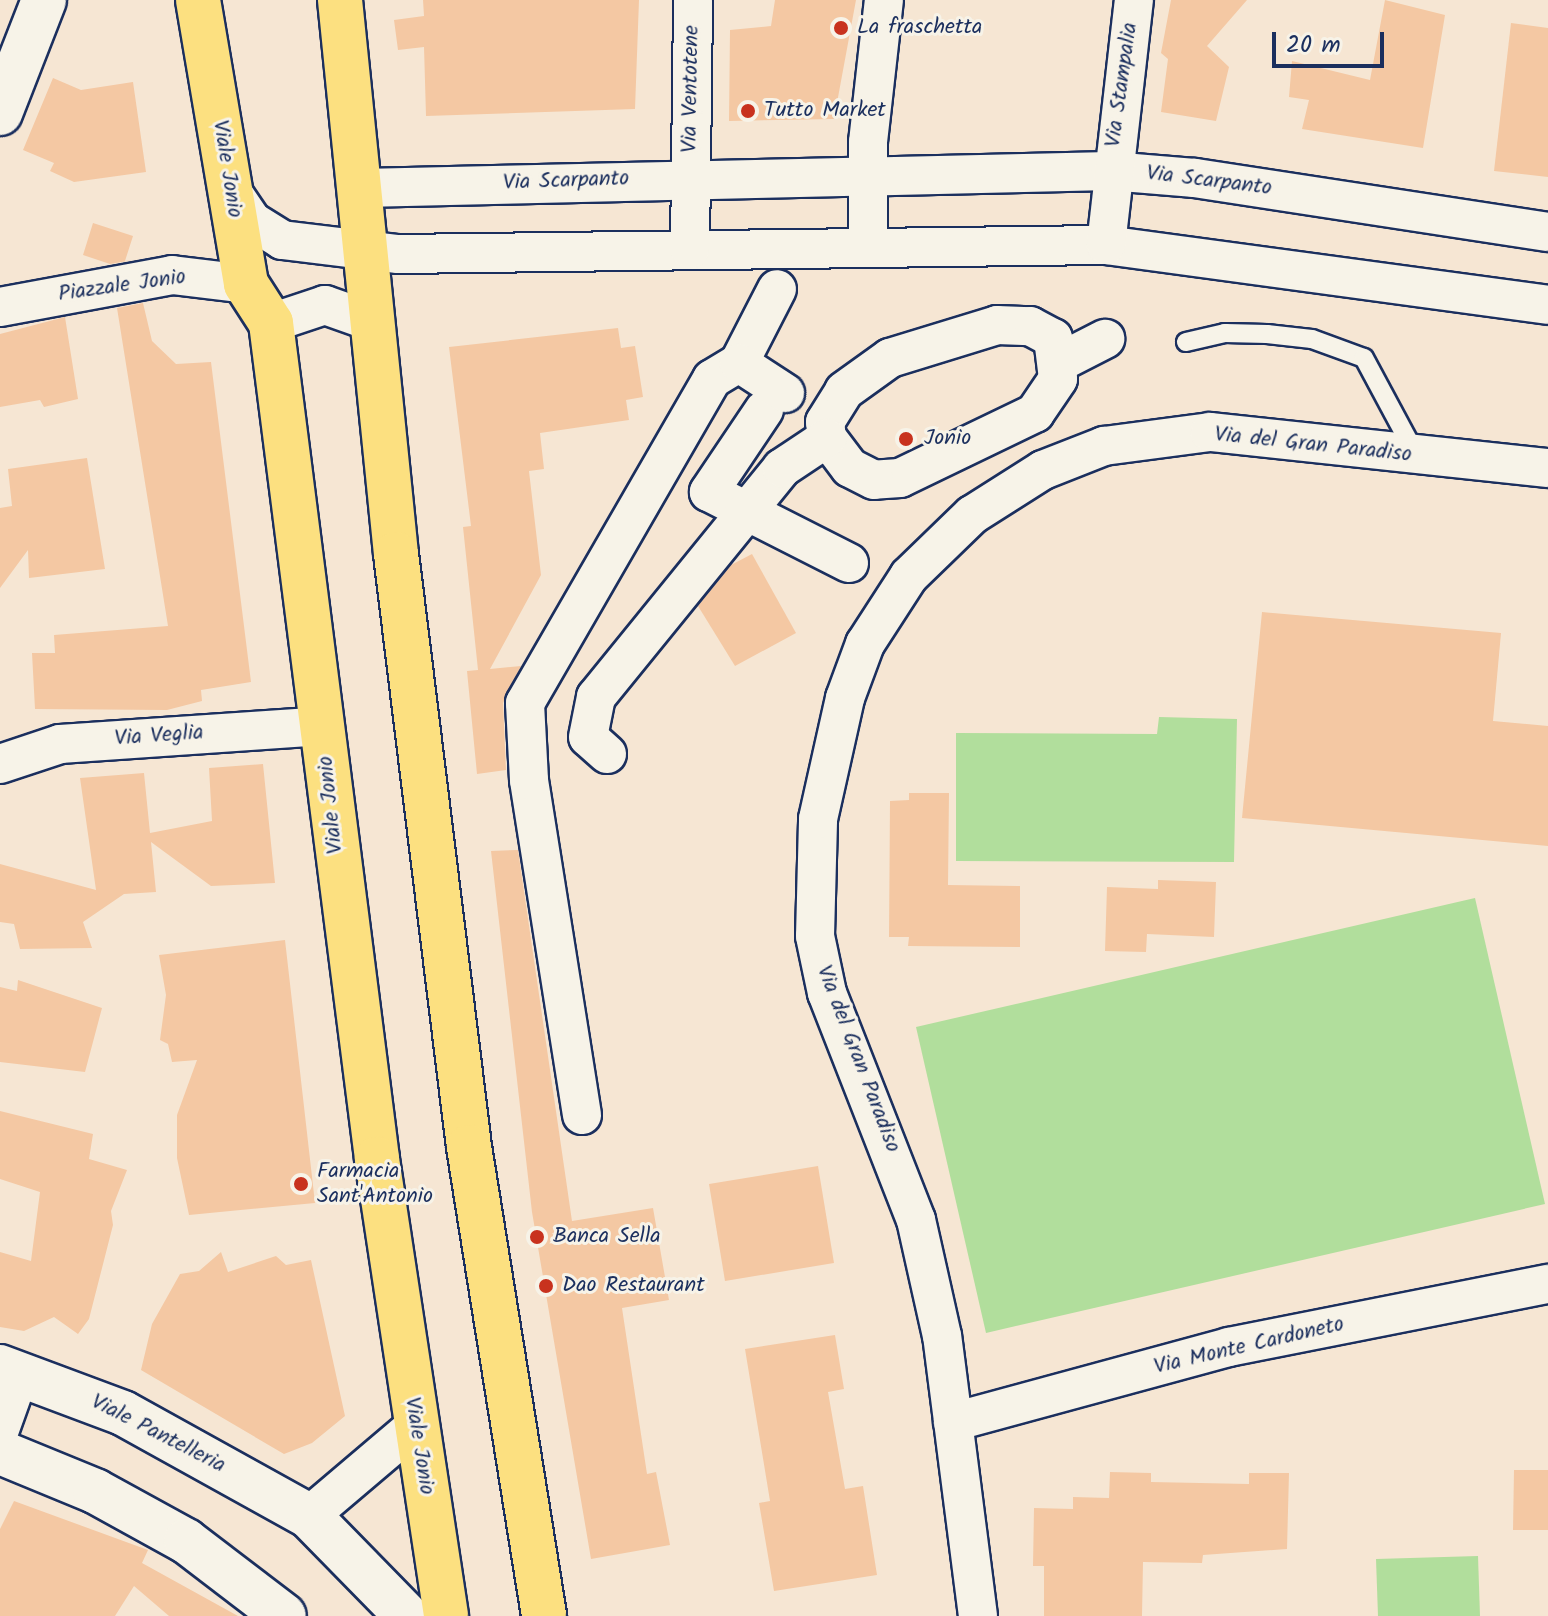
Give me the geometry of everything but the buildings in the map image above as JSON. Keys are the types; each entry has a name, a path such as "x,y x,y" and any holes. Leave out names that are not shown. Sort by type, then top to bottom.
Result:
{"main road":[{"name":"Viale Jonio","path":"198,0 246,284 271,323 415,1426 446,1616"},
{"path":"340,0 362,188 373,322 469,1147 544,1616"}],"street":[{"path":"0,113 44,0"},
{"name":"Via Ventotene","path":"690,249 693,0"},
{"path":"868,248 867,173 884,0"},
{"name":"Via Stampalia","path":"1106,245 1110,171 1134,0"},
{"name":"Via Scarpanto","path":"362,188 689,177 1110,171 1195,178 1548,232"},
{"path":"231,190 252,221 282,240 367,247 408,255 1106,245 1548,305"},
{"name":"Piazzale Jonio","path":"0,307 172,275 246,284"},
{"path":"582,1115 529,780 525,703 693,407 712,379 739,363 777,289"},
{"path":"271,323 325,305 373,322"},
{"path":"997,325 1030,326 1053,338 1060,362 1054,391 1035,413 900,478 862,476 827,438 830,409 854,381 890,358 946,337 997,325"},
{"path":"1060,362 1105,339"},
{"path":"739,363 774,402 730,453 709,492 849,563"},
{"name":"Via del Gran Paradiso","path":"978,1616 942,1336 906,1183 827,993 815,936 818,819 842,710 865,644 909,576 972,515 1043,470 1104,446 1210,432 1548,468"},
{"path":"607,754 588,737 596,697 782,468 827,438"},
{"name":"Via Veglia","path":"0,764 60,744 322,726"},
{"name":"Via Monte Cardoneto","path":"953,1422 1229,1347 1548,1284"},
{"path":"0,1429 10,1370"},
{"name":"Viale Pantelleria","path":"10,1370 155,1429 309,1516 407,1616"},
{"path":"309,1516 415,1426"},
{"path":"0,1452 152,1521 224,1567 284,1616"}],"lane":[{"path":"1186,342 1225,333 1267,334 1312,339 1364,358 1416,456"}],"green space":[{"path":"1159,717 1237,719 1234,862 956,861 956,733 1157,734"},
{"path":"1475,898 1545,1204 986,1333 916,1027"},
{"path":"1478,1556 1480,1616 1378,1616 1376,1559"}],"place":[{"name":"La fraschetta","path":"841,28"},
{"name":"Tutto Market","path":"748,111"},
{"name":"Jonio","path":"906,439"},
{"name":"Farmacia Sant'Antonio","path":"301,1184"},
{"name":"Banca Sella","path":"537,1237"},
{"name":"Dao Restaurant","path":"546,1286"}]}
